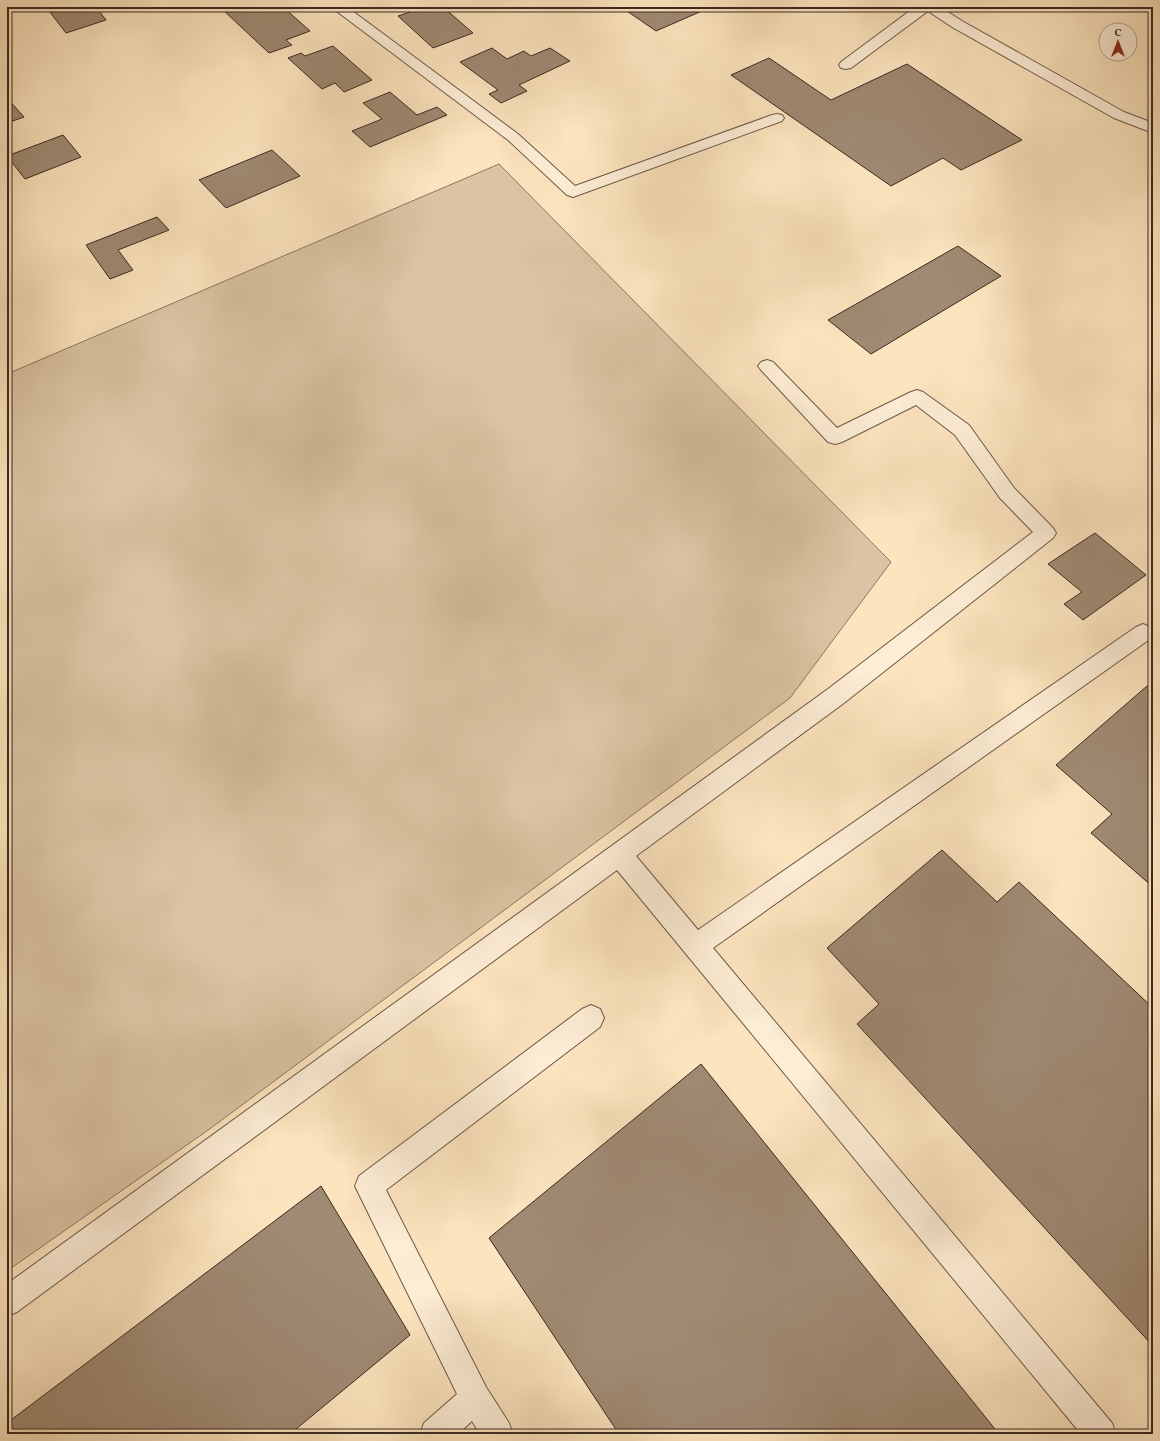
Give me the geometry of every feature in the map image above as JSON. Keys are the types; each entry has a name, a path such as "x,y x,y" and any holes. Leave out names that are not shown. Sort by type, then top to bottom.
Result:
{"street":[{"path":"338,7 514,137 573,192 777,118"},
{"path":"846,65 924,7"},
{"path":"931,7 957,24 1119,115 1153,128"},
{"path":"7,1302 836,696 1046,533 1007,493 962,430 917,397 835,437 767,366"},
{"path":"696,946 1143,632"},
{"path":"619,854 1101,1434"},
{"path":"498,1434 475,1398 370,1186 591,1018"},
{"path":"435,1434 475,1398"}],"shaded area":[{"path":"499,164 891,562 790,698 211,1128 7,1271 7,374"}],"building":[{"path":"46,7 96,7 106,20 66,33"},
{"path":"233,7 283,7 310,31 286,40 292,45 269,53 223,10"},
{"path":"425,7 443,7 473,33 433,48 398,16"},
{"path":"629,7 711,7 656,31 624,9"},
{"path":"333,46 372,80 344,92 335,83 322,89 288,58 301,53 305,56"},
{"path":"492,48 507,59 524,51 531,56 550,48 570,61 519,85 527,91 501,103 489,94 498,90 460,62"},
{"path":"769,58 831,100 907,64 1022,140 961,170 943,158 891,186 731,75"},
{"path":"390,92 417,115 437,107 447,115 370,147 352,131 382,119 363,103"},
{"path":"7,98 24,117 7,123"},
{"path":"63,135 81,157 25,179 7,156"},
{"path":"272,150 300,176 226,208 199,180"},
{"path":"157,217 169,230 118,250 133,270 110,279 86,245"},
{"path":"958,246 1001,276 871,354 828,320"},
{"path":"1095,533 1146,575 1083,620 1064,604 1082,592 1048,564"},
{"path":"1147,686 1153,691 1153,887 1091,833 1112,814 1056,765"},
{"path":"942,850 997,902 1019,882 1153,1008 1153,1346 857,1024 879,1004 827,948"},
{"path":"701,1064 999,1434 619,1434 489,1238"},
{"path":"321,1186 410,1335 290,1434 7,1434 7,1423"}]}
